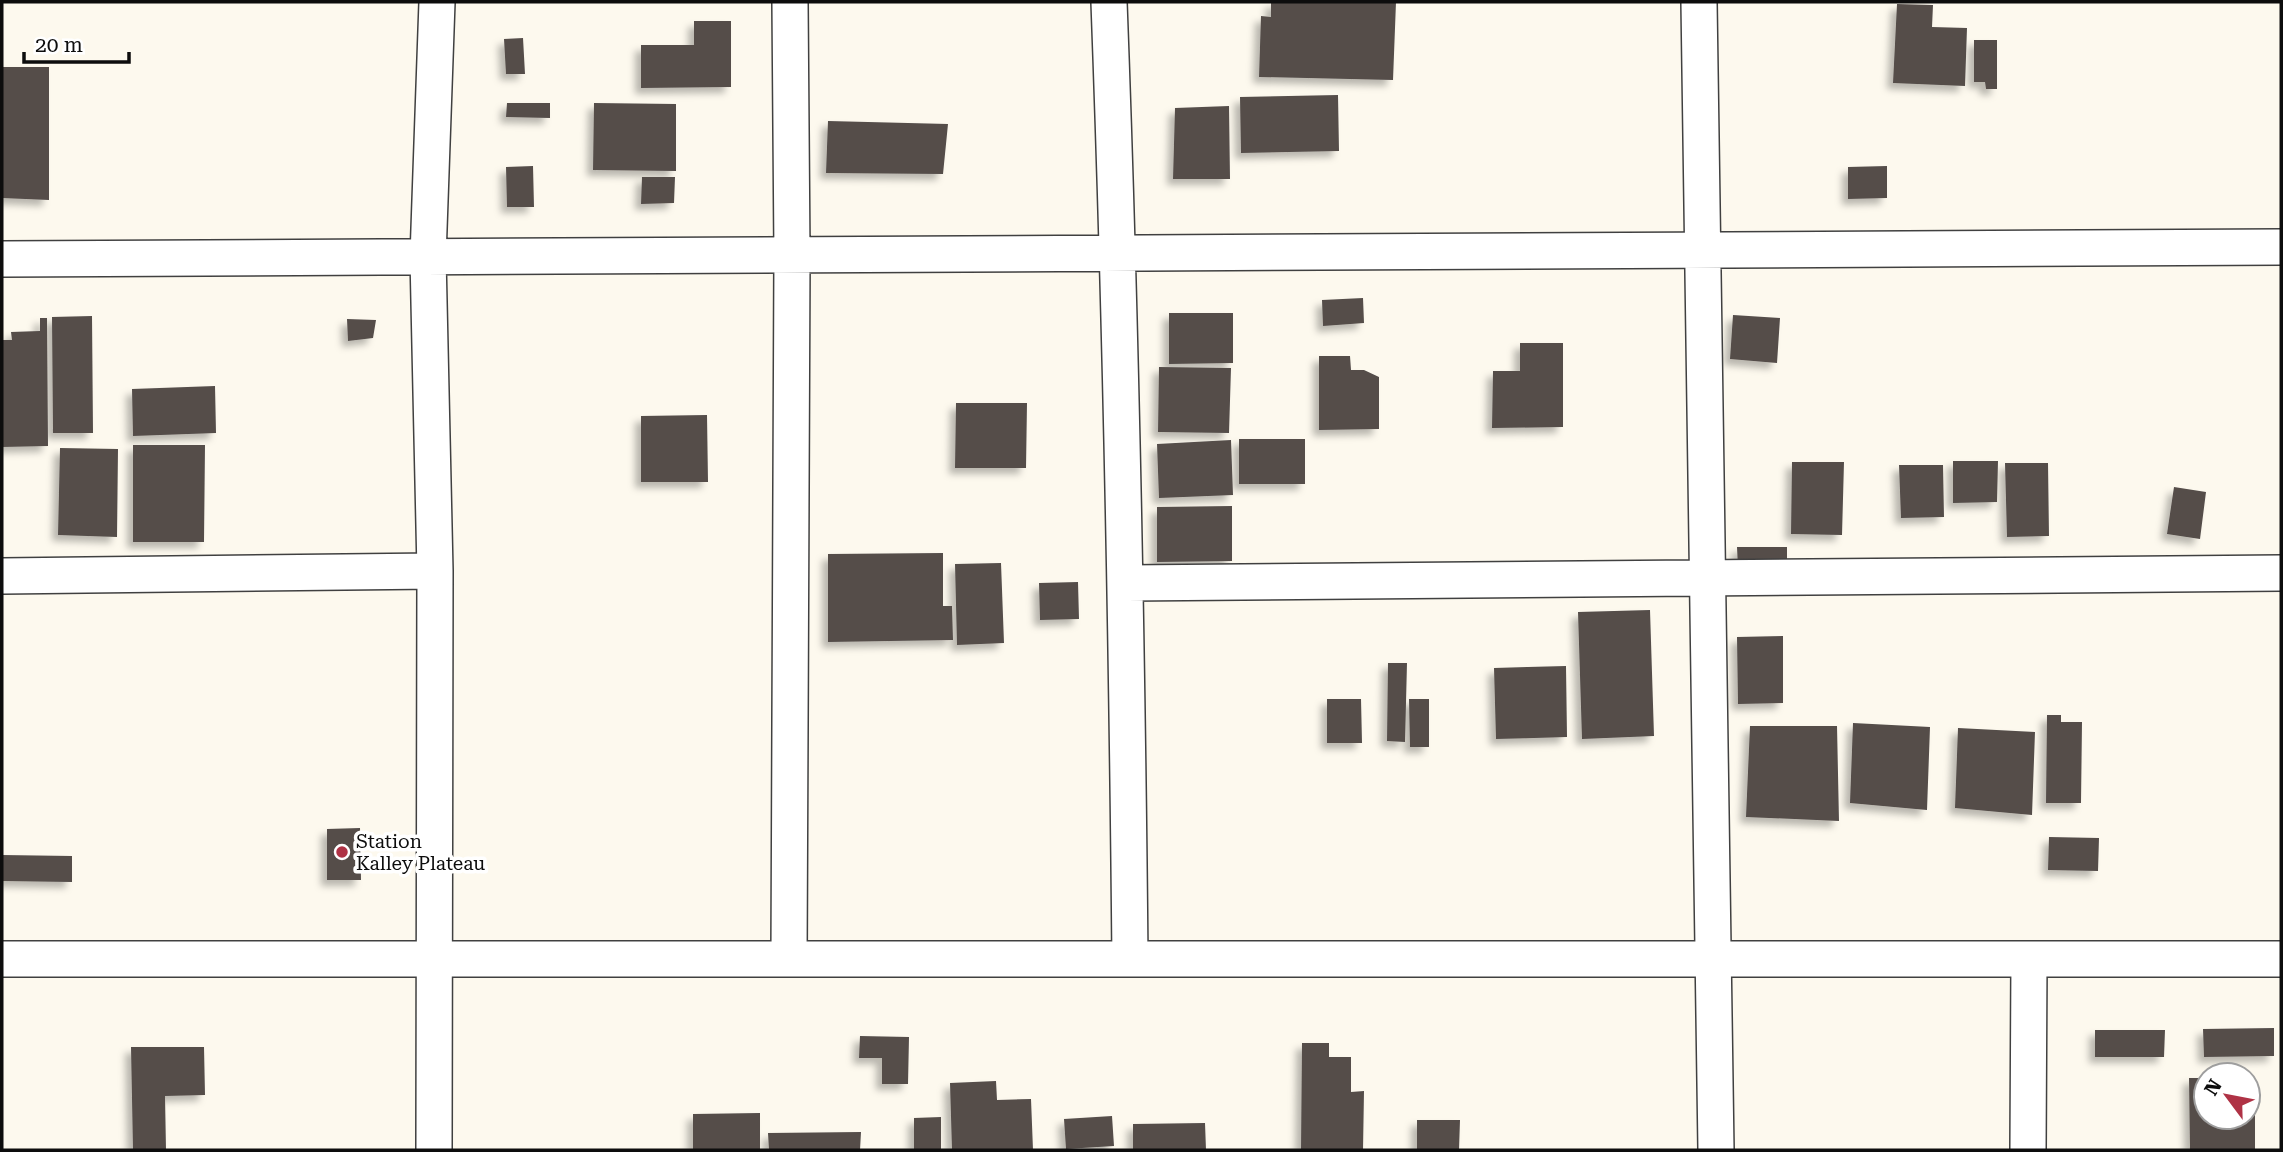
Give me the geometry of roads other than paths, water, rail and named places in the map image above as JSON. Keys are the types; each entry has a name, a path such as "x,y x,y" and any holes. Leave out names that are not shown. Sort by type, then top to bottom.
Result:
{"street":[{"path":"434,1150 435,571 428,257 437,2"},
{"path":"789,959 792,255 790,2"},
{"path":"1109,2 1119,253 1130,959"},
{"path":"1699,2 1716,1150"},
{"path":"2,259 2281,247"},
{"path":"2,576 435,571"},
{"path":"1126,583 2281,573"},
{"path":"2,959 2281,959"},
{"path":"2028,1150 2029,959"}],"place":[{"name":"Station Kalley Plateau","path":"342,852"}]}
